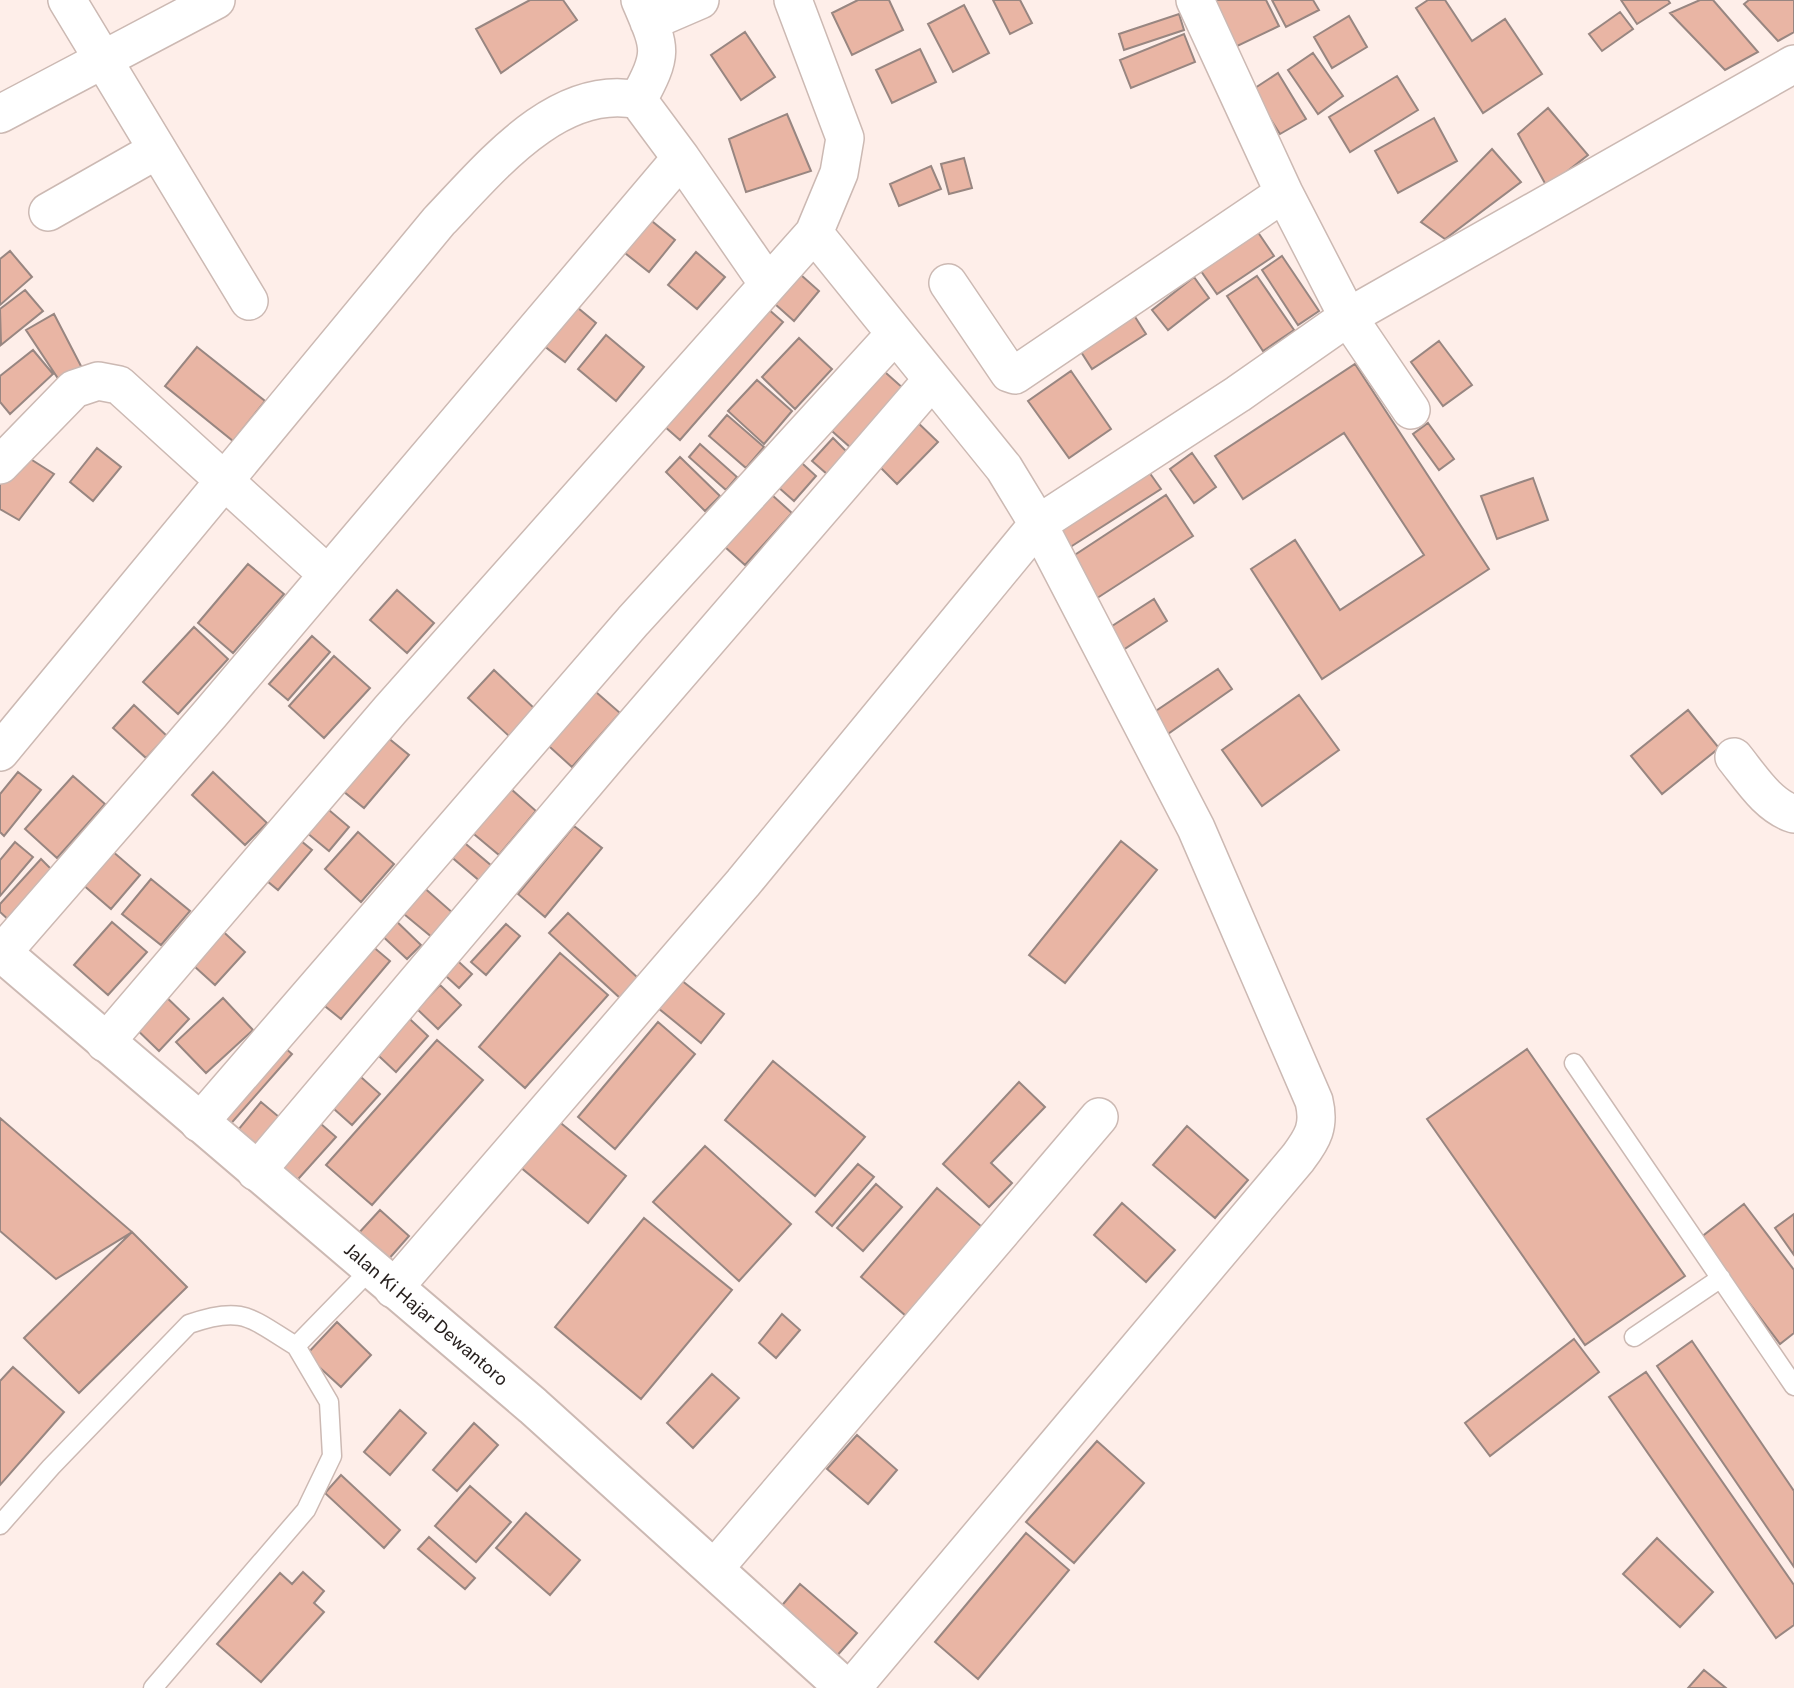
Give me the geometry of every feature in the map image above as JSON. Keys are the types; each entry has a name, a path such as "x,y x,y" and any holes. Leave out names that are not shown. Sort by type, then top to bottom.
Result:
{"street":[{"path":"67,0 249,301"},
{"path":"0,114 216,0"},
{"path":"638,100 654,70 659,46 644,11 701,0"},
{"path":"105,1043 390,710 814,233 839,173 845,138 793,0"},
{"path":"1195,0 1284,193 1348,317 1411,410"},
{"path":"382,1279 743,883 1038,524 1238,394 1348,317 1794,64"},
{"path":"0,752 225,483 378,292 484,175 543,125 570,108 620,96 638,100 768,284"},
{"path":"47,212 157,150"},
{"path":"1,952 210,714 681,158"},
{"path":"948,283 1009,373 1015,375 1284,193"},
{"path":"814,233 1004,468 1038,524 1196,828 1314,1101 1319,1121 1311,1140 1298,1158 852,1688"},
{"path":"199,1123 633,621 894,335"},
{"path":"256,1172 613,750 932,380"},
{"path":"0,465 74,389 97,381 119,385 327,574"},
{"path":"1734,757 1767,797 1780,809 1794,814"},
{"name":"Jalan Ki Hajar Dewantoro","path":"1,952 523,1397 845,1688"},
{"path":"714,1569 1098,1117"}],"lane":[{"path":"1574,1063 1794,1386"},
{"path":"1634,1336 1721,1278"},
{"path":"296,1346 382,1279"},
{"path":"0,1525 51,1467 189,1324 219,1314 246,1315 296,1346 329,1402 332,1456 306,1510 153,1688"}],"building":[{"path":"530,0 563,0 577,20 501,73 476,29"},
{"path":"858,0 889,0 903,30 852,55 832,13"},
{"path":"993,0 1020,0 1032,23 1010,34"},
{"path":"1207,0 1266,0 1279,26 1231,49"},
{"path":"1272,0 1313,0 1319,10 1286,27"},
{"path":"1428,0 1445,0 1472,41 1505,19 1542,74 1483,113 1416,8"},
{"path":"1621,0 1668,0 1670,3 1637,24"},
{"path":"1700,0 1713,0 1758,52 1725,70 1670,13"},
{"path":"1749,0 1794,0 1794,32 1778,41 1744,4"},
{"path":"964,5 989,53 953,72 928,24"},
{"path":"1620,12 1633,29 1602,51 1589,34"},
{"path":"1179,14 1184,30 1124,50 1119,34"},
{"path":"1349,16 1367,47 1332,68 1314,37"},
{"path":"745,32 775,77 741,100 711,55"},
{"path":"1184,34 1195,62 1131,88 1120,60"},
{"path":"920,49 936,82 892,103 876,70"},
{"path":"1313,53 1343,96 1318,114 1288,70"},
{"path":"1278,73 1306,119 1280,134 1252,90"},
{"path":"1397,76 1418,110 1350,152 1329,117"},
{"path":"1548,108 1588,155 1547,187 1518,134"},
{"path":"787,114 811,171 746,192 729,139"},
{"path":"1434,118 1457,161 1398,193 1375,151"},
{"path":"1492,149 1521,182 1445,239 1421,222"},
{"path":"964,158 972,188 949,194 941,164"},
{"path":"931,166 941,189 899,206 890,184"},
{"path":"642,213 675,240 649,272 616,246"},
{"path":"1251,222 1274,256 1217,294 1194,261"},
{"path":"10,251 32,277 0,305 0,259"},
{"path":"696,252 725,277 697,309 668,285"},
{"path":"1282,256 1319,311 1298,325 1262,270"},
{"path":"792,267 819,291 794,321 766,296"},
{"path":"1257,276 1294,330 1263,351 1227,296"},
{"path":"1194,277 1209,298 1168,330 1152,310"},
{"path":"25,290 43,311 1,345 0,309"},
{"path":"566,298 596,323 565,362 535,339"},
{"path":"759,301 783,322 680,440 656,419"},
{"path":"1130,309 1146,334 1092,369 1076,344"},
{"path":"54,314 82,368 61,383 26,330"},
{"path":"606,335 644,367 616,401 578,369"},
{"path":"799,338 832,369 795,409 762,377"},
{"path":"1439,341 1472,385 1443,406 1411,362"},
{"path":"197,347 265,401 233,441 165,386"},
{"path":"33,350 53,374 10,414 0,402 0,376"},
{"path":"1355,364 1489,569 1322,679 1251,569 1295,540 1340,610 1424,555 1344,433 1243,499 1215,456"},
{"path":"877,365 904,389 851,448 824,424"},
{"path":"1071,371 1111,429 1069,458 1028,401"},
{"path":"757,380 792,411 764,444 728,411"},
{"path":"727,415 764,447 746,468 709,436"},
{"path":"913,418 938,442 897,484 872,459"},
{"path":"1428,423 1454,459 1439,470 1413,434"},
{"path":"833,438 847,452 827,474 812,461"},
{"path":"700,444 737,477 726,490 689,457"},
{"path":"97,448 121,467 93,501 70,482"},
{"path":"21,453 54,474 19,520 0,509 0,482"},
{"path":"1192,453 1216,487 1194,503 1170,469"},
{"path":"792,454 816,476 794,501 769,479"},
{"path":"680,457 720,496 705,511 666,472"},
{"path":"1149,472 1161,489 1061,553 1049,536"},
{"path":"1533,478 1548,520 1497,539 1481,496"},
{"path":"762,486 792,513 745,565 715,538"},
{"path":"1166,495 1193,536 1088,604 1061,564"},
{"path":"248,564 284,594 233,653 198,623"},
{"path":"397,590 434,623 407,653 370,620"},
{"path":"1154,599 1167,621 1123,650 1109,628"},
{"path":"194,627 228,659 178,714 143,682"},
{"path":"312,636 330,652 288,700 269,684"},
{"path":"334,656 370,688 324,738 289,706"},
{"path":"1218,669 1232,689 1155,743 1141,721"},
{"path":"494,670 536,710 510,737 468,698"},
{"path":"588,685 620,713 572,767 541,739"},
{"path":"1299,695 1339,750 1262,806 1222,750"},
{"path":"134,705 167,736 146,758 113,728"},
{"path":"1688,710 1719,748 1662,794 1631,756"},
{"path":"387,737 409,755 364,808 343,791"},
{"path":"18,772 41,790 4,836 0,832 0,794"},
{"path":"213,772 267,823 245,845 192,795"},
{"path":"73,776 105,804 57,858 25,829"},
{"path":"502,781 536,811 499,855 463,825"},
{"path":"316,799 349,827 329,851 295,823"},
{"path":"574,826 602,848 545,917 518,894"},
{"path":"358,832 394,864 361,902 325,869"},
{"path":"454,834 493,867 481,882 442,849"},
{"path":"295,836 312,850 278,890 261,876"},
{"path":"1121,841 1157,870 1065,983 1029,955"},
{"path":"15,842 33,857 0,896 0,860"},
{"path":"104,844 140,875 111,909 75,878"},
{"path":"41,859 56,874 12,923 0,912 0,904"},
{"path":"151,879 190,911 161,945 122,914"},
{"path":"421,885 454,914 433,938 399,910"},
{"path":"568,913 638,978 620,998 549,933"},
{"path":"391,916 421,945 407,959 377,931"},
{"path":"112,922 147,952 108,995 74,965"},
{"path":"214,923 245,952 215,985 184,957"},
{"path":"506,924 520,936 486,975 471,962"},
{"path":"365,940 390,961 341,1019 316,999"},
{"path":"448,952 472,974 459,988 435,966"},
{"path":"560,953 608,995 525,1088 479,1047"},
{"path":"681,980 724,1014 701,1043 658,1008"},
{"path":"440,985 461,1005 438,1029 417,1009"},
{"path":"160,991 189,1019 159,1051 129,1022"},
{"path":"223,998 253,1030 206,1073 176,1042"},
{"path":"399,1009 428,1036 396,1072 367,1045"},
{"path":"658,1022 695,1054 615,1149 578,1117"},
{"path":"276,1040 292,1054 220,1136 204,1123"},
{"path":"437,1040 483,1080 372,1205 326,1165"},
{"path":"1527,1049 1685,1276 1585,1345 1427,1119"},
{"path":"773,1061 865,1137 815,1196 725,1120"},
{"path":"353,1070 380,1094 352,1125 325,1101"},
{"path":"1019,1082 1045,1107 991,1163 1012,1183 989,1207 943,1164"},
{"path":"261,1102 279,1117 246,1155 229,1141"},
{"path":"0,1118 132,1232 56,1279 0,1231"},
{"path":"557,1120 626,1176 588,1223 519,1166"},
{"path":"321,1124 336,1137 291,1187 276,1174"},
{"path":"1187,1126 1248,1180 1215,1218 1153,1165"},
{"path":"705,1146 791,1224 739,1281 653,1202"},
{"path":"858,1164 874,1177 832,1226 816,1212"},
{"path":"876,1184 902,1207 863,1251 837,1228"},
{"path":"937,1188 982,1227 906,1316 861,1277"},
{"path":"1122,1203 1175,1250 1146,1282 1094,1235"},
{"path":"1744,1204 1794,1270 1794,1333 1780,1344 1700,1238"},
{"path":"380,1210 409,1236 387,1261 357,1235"},
{"path":"1794,1214 1794,1255 1775,1228"},
{"path":"644,1218 732,1290 641,1399 555,1327"},
{"path":"132,1232 187,1287 79,1393 24,1338"},
{"path":"782,1314 800,1330 776,1358 759,1343"},
{"path":"337,1322 371,1355 341,1387 306,1355"},
{"path":"1574,1339 1599,1372 1490,1456 1465,1423"},
{"path":"1692,1341 1794,1491 1794,1567 1657,1366"},
{"path":"13,1367 64,1412 0,1485 0,1381"},
{"path":"1646,1372 1794,1585 1794,1625 1776,1638 1609,1397"},
{"path":"712,1374 739,1398 693,1448 667,1423"},
{"path":"400,1410 426,1433 390,1475 364,1452"},
{"path":"474,1423 498,1445 457,1491 433,1470"},
{"path":"857,1435 897,1470 868,1504 827,1469"},
{"path":"1097,1441 1144,1483 1074,1563 1026,1522"},
{"path":"341,1475 400,1530 384,1548 325,1493"},
{"path":"470,1486 511,1522 476,1562 435,1526"},
{"path":"526,1513 580,1560 550,1595 496,1548"},
{"path":"1026,1533 1069,1570 978,1679 935,1642"},
{"path":"429,1537 475,1578 465,1589 418,1549"},
{"path":"1657,1538 1713,1592 1680,1627 1623,1574"},
{"path":"303,1572 324,1591 314,1603 324,1612 261,1682 217,1644 280,1573 292,1584"},
{"path":"800,1584 857,1633 835,1658 779,1609"},
{"path":"1704,1670 1726,1688 1688,1688"}]}
